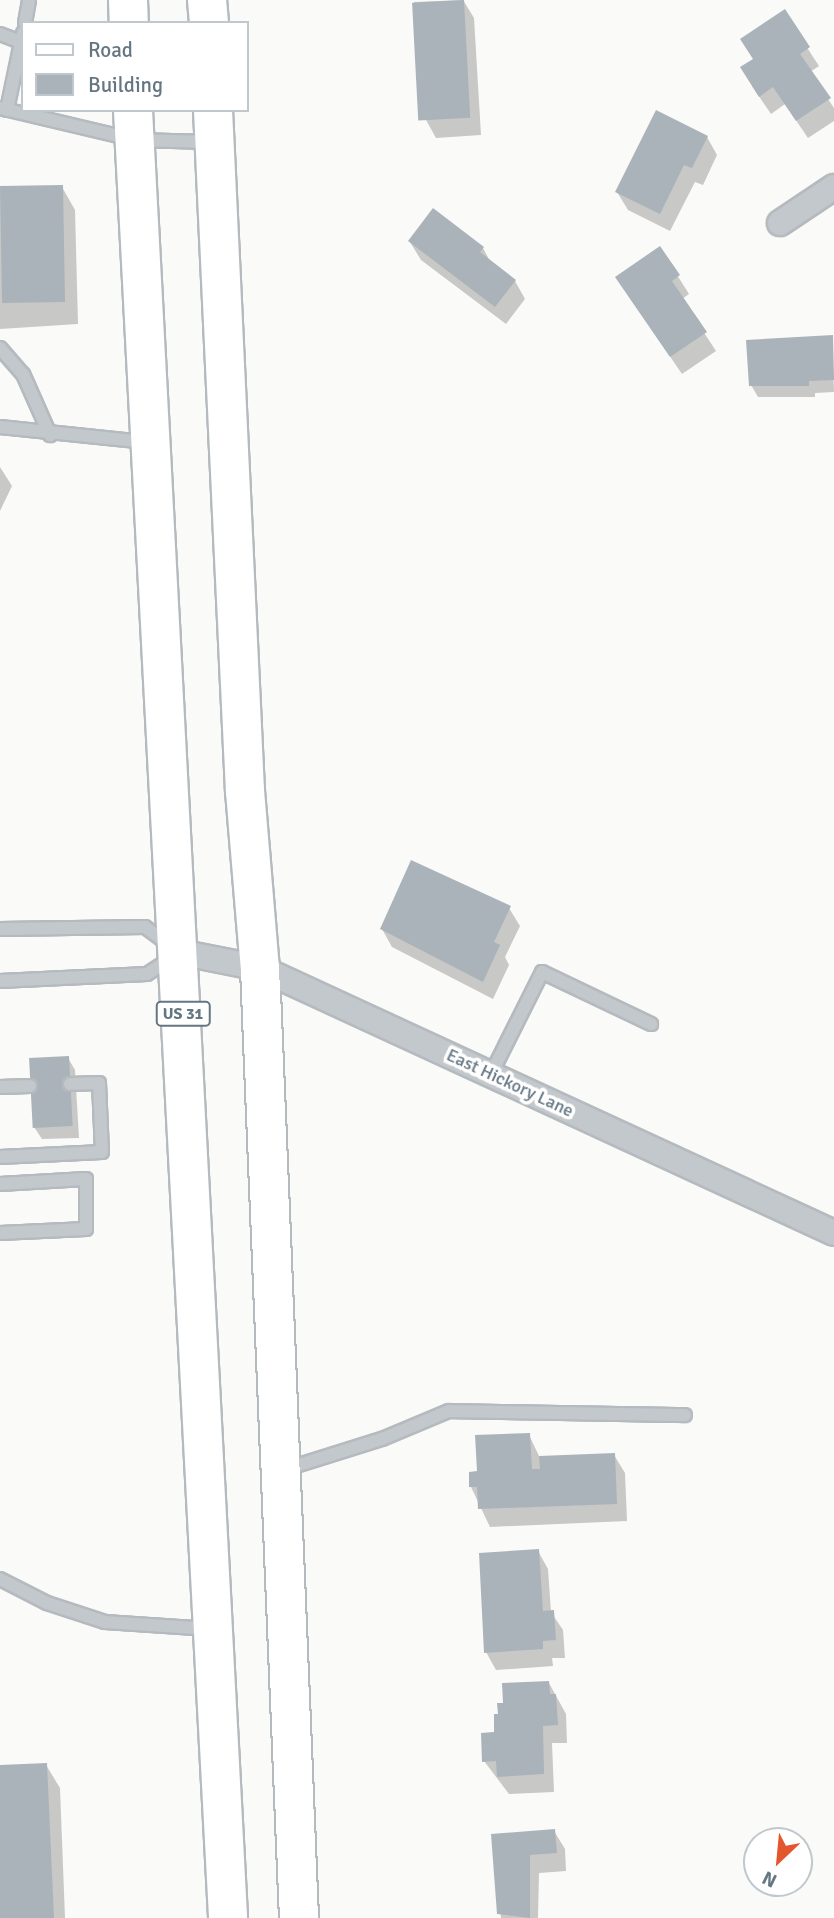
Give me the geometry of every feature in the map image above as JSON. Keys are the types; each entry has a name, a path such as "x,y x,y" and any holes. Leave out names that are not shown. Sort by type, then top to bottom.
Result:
{"main road":[{"path":"128,0 129,21"},
{"path":"208,0 209,21"},
{"name":"US 31","path":"134,125 228,1918"},
{"path":"213,126 245,791 260,968 299,1918"}],"street":[{"path":"780,223 834,187"},
{"name":"East Hickory Lane","path":"179,952 260,968 834,1233"}],"lane":[{"path":"25,21 29,0"},
{"path":"0,34 21,37"},
{"path":"4,109 21,41"},
{"path":"28,112 134,125 213,126"},
{"path":"0,348 23,374 50,435"},
{"path":"0,427 50,435 150,442"},
{"path":"0,929 145,927 179,952 147,974 0,981"},
{"path":"491,1074 542,972 651,1024"},
{"path":"0,1157 102,1152 99,1083 71,1084"},
{"path":"0,1087 30,1086"},
{"path":"0,1184 86,1179 86,1229 0,1233"},
{"path":"280,1471 383,1439 449,1411 685,1415"},
{"path":"0,1579 47,1603 105,1622 154,1629 214,1629"}],"building":[{"path":"464,0 470,118 418,121 412,3"},
{"path":"785,9 810,47 800,54 831,98 796,121 773,87 759,97 740,67 753,59 740,39"},
{"path":"656,110 708,136 692,168 684,165 660,214 615,192"},
{"path":"63,185 65,302 2,303 0,186"},
{"path":"433,208 484,247 480,252 516,280 495,307 408,241"},
{"path":"660,246 680,275 672,281 707,332 670,357 615,277"},
{"path":"833,335 834,380 809,381 809,386 749,386 746,340"},
{"path":"411,860 511,906 494,942 500,945 483,982 380,929"},
{"path":"69,1056 73,1126 33,1128 29,1058"},
{"path":"530,1433 532,1469 540,1469 539,1456 615,1453 617,1504 478,1509 477,1487 469,1487 469,1472 477,1471 475,1435"},
{"path":"539,1549 543,1611 554,1610 556,1640 543,1641 543,1649 484,1653 479,1553"},
{"path":"549,1681 550,1694 556,1694 558,1725 543,1726 544,1774 497,1777 496,1761 482,1762 481,1733 494,1732 494,1714 498,1714 497,1703 503,1703 502,1683"},
{"path":"47,1763 54,1918 0,1918 0,1765"},
{"path":"555,1829 557,1853 530,1855 530,1918 497,1914 491,1834"}]}
